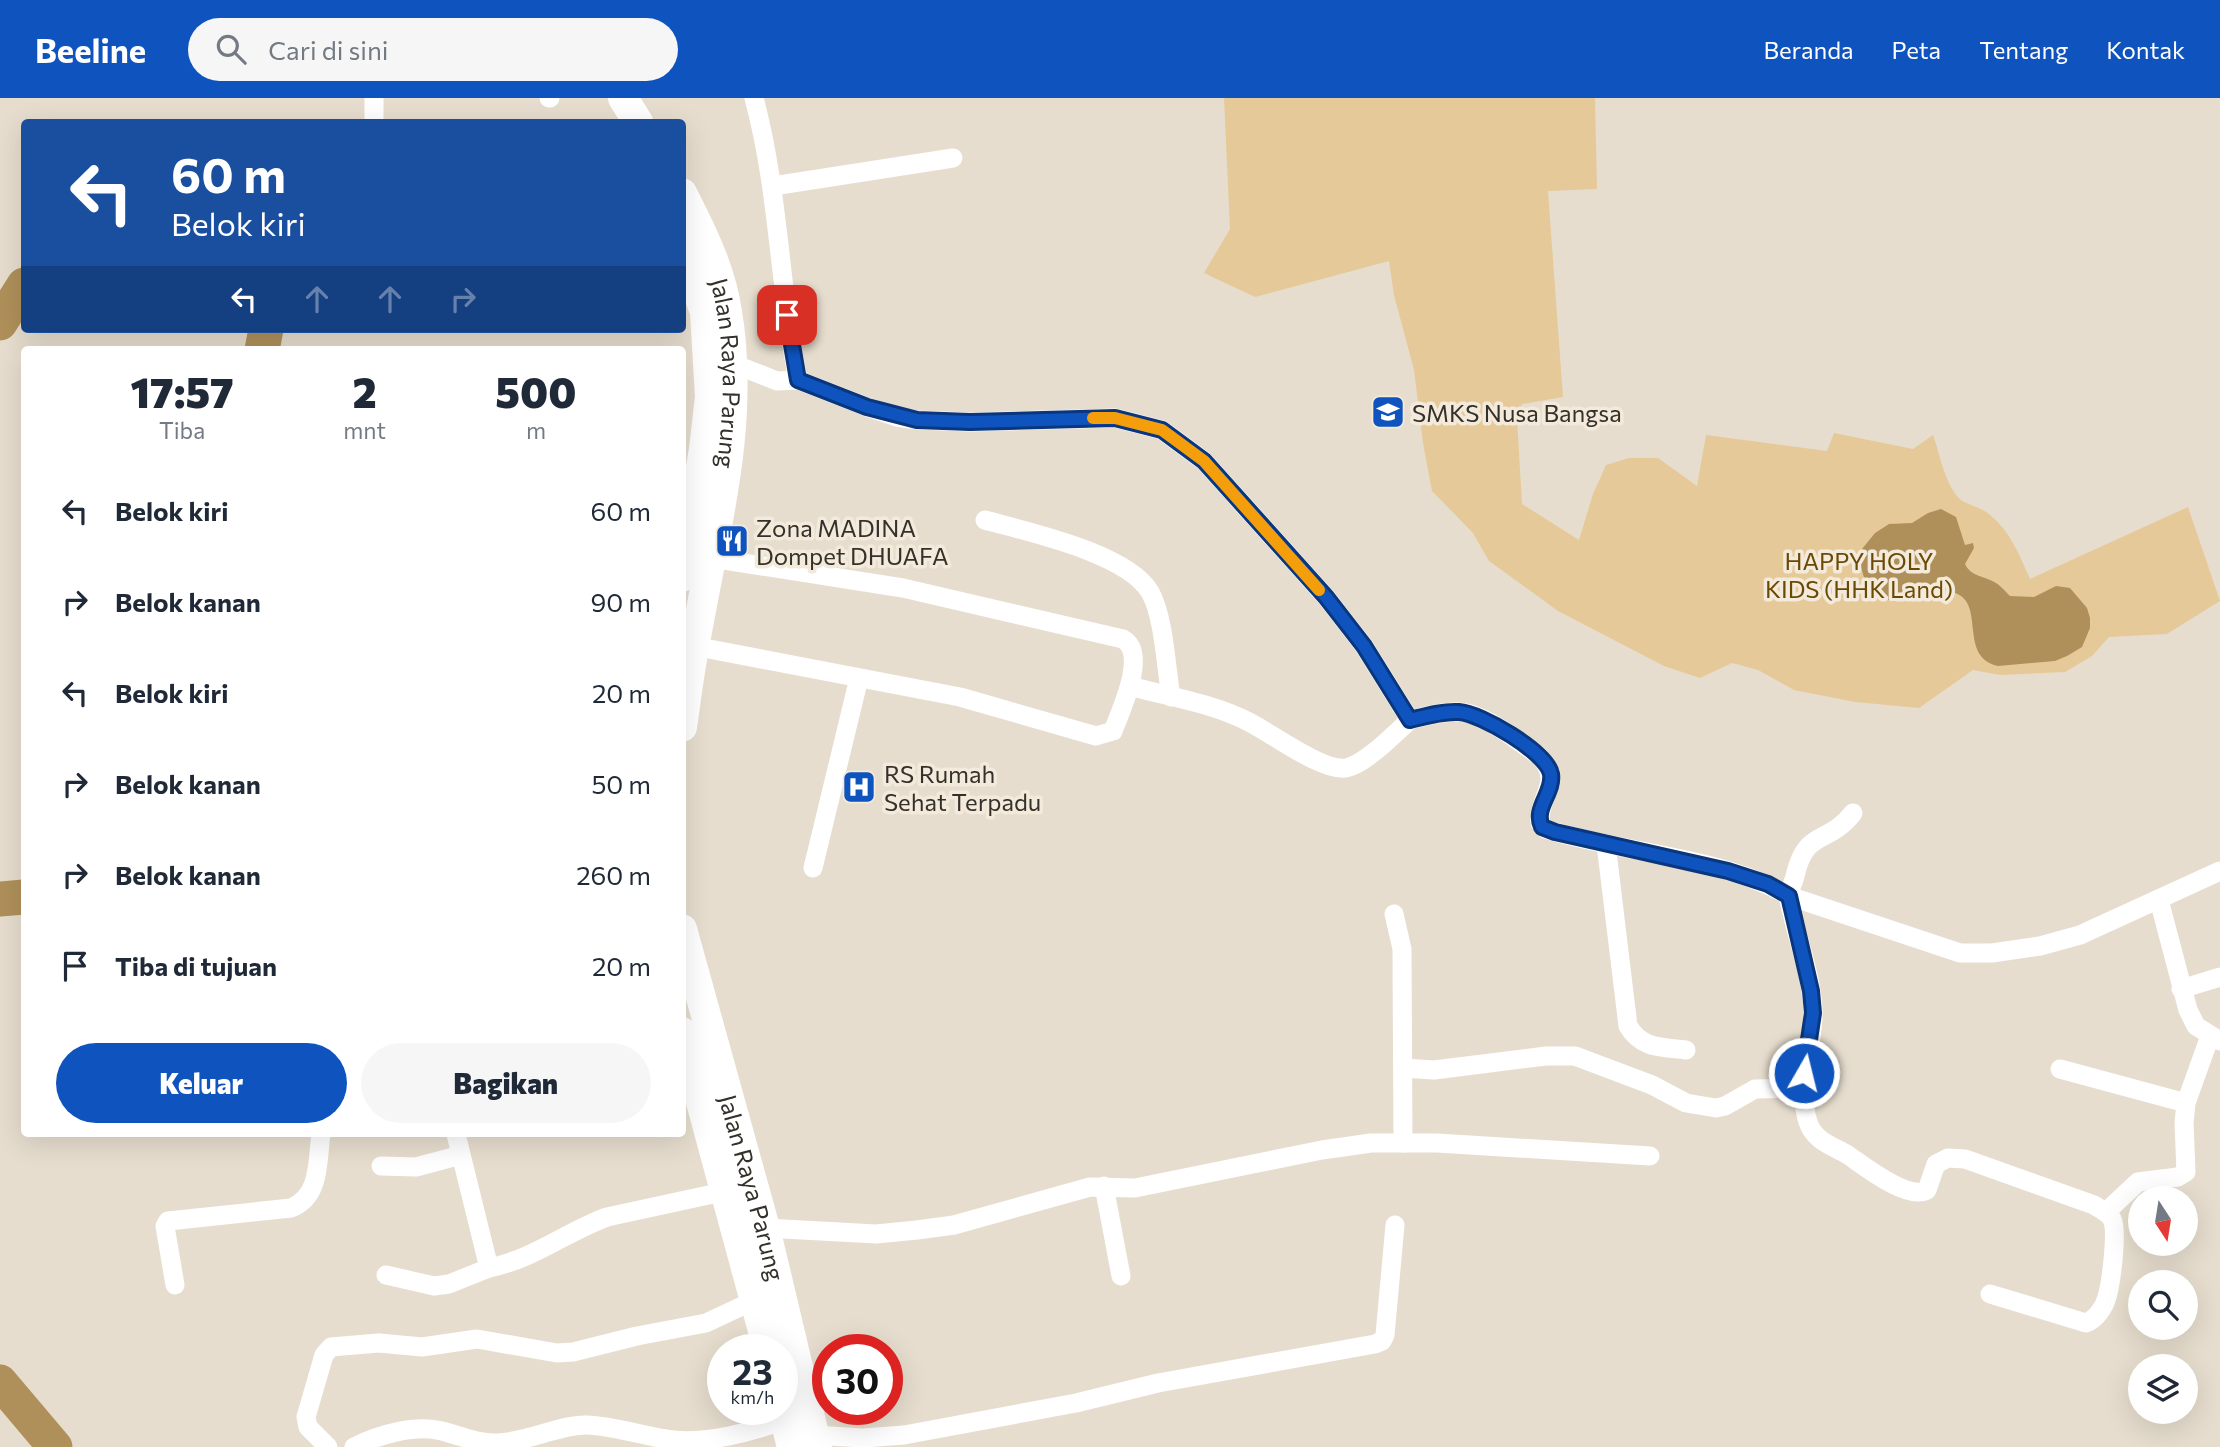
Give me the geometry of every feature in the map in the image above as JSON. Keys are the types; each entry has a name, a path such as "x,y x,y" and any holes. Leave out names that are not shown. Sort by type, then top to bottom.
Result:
{"highway":[{"path":"601,98 612,119"},
{"path":"623,98 636,119"},
{"name":"Jalan Raya Parung","path":"686,202 713,260 727,309 734,364 729,453 711,558 688,645 686,672"},
{"name":"Jalan Raya Parung","path":"686,259 705,312 710,397 705,449 686,555"},
{"name":"Jalan Raya Parung","path":"686,943 765,1228 798,1431"},
{"name":"Jalan Raya Parung","path":"686,1046 764,1334"}],"street":[{"path":"374,98 374,119"},
{"path":"754,98 765,137 773,186 787,315 789,380"},
{"path":"773,186 953,158"},
{"path":"734,364 867,407 917,420 970,422 1115,418 1162,430 1204,461 1326,597 1364,646 1410,720"},
{"path":"985,520 1068,544 1120,565 1136,575 1150,591 1157,610 1171,697"},
{"path":"688,645 960,697 1096,736 1113,731 1130,686 1133,651 1123,639 903,588 711,558"},
{"path":"813,868 859,678"},
{"path":"1130,686 1217,708 1319,762 1340,768 1358,764 1410,720 1441,713 1475,715 1520,742 1547,764 1551,773 1550,785 1541,807 1540,825 1555,832 1728,871 1768,884 1789,896 1960,953 1992,953 2040,946 2080,935 2220,871"},
{"path":"1853,813 1838,830 1815,839 1802,852 1789,896 1812,1002 1804,1088 1808,1120 1813,1132 1828,1146 1846,1154 1894,1185 1916,1193 1926,1192 1930,1187 1936,1164 1948,1158 1965,1159 2083,1201 2106,1212 2113,1222 2114,1241 2107,1298 2091,1321 2086,1323 1990,1294"},
{"path":"1606,844 1628,1026 1634,1037 1644,1044 1686,1050"},
{"path":"2106,1212 2138,1182 2178,1177 2186,1171 2186,1103 2215,1039 2196,1026 2181,989 2159,900"},
{"path":"1394,914 1402,949 1403,1143"},
{"path":"2181,989 2220,978"},
{"path":"1403,1068 1434,1070 1546,1056 1575,1056 1652,1085 1686,1103 1716,1108 1725,1107 1755,1089 1804,1088"},
{"path":"2060,1069 2186,1103"},
{"path":"175,1285 165,1226 168,1221 291,1208 300,1204 309,1196 315,1183 321,1137"},
{"path":"457,1137 489,1268"},
{"path":"765,1228 876,1234 954,1225 1090,1187 1135,1188 1322,1150 1371,1143 1437,1143 1650,1156"},
{"path":"382,1166 415,1167 461,1155"},
{"path":"1104,1186 1121,1276"},
{"path":"386,1275 434,1286 449,1284 489,1268 531,1256 588,1224 607,1217 727,1191"},
{"path":"354,1447 414,1429 441,1431 477,1442 499,1443 525,1440 584,1425 621,1429 668,1440 720,1437 755,1431 798,1431 863,1438 904,1435 1076,1403 1158,1383 1375,1345 1382,1341 1385,1335 1395,1225"},
{"path":"328,1447 308,1427 306,1418 324,1355 331,1347 379,1343 422,1347 477,1339 557,1353 573,1352 636,1336 705,1323 755,1300"}],"green space":[{"name":"HAPPY HOLY KIDS (HHK Land)","path":"1224,98 1595,98 1597,189 1548,191 1563,397 1522,404 1517,418 1522,504 1579,540 1593,494 1606,465 1629,458 1658,458 1697,486 1706,435 1827,451 1834,433 1913,449 1933,435 1955,494 1994,518 2012,542 2030,579 2188,507 2220,601 2167,634 2109,637 2092,656 2065,672 2000,675 1973,670 1919,708 1855,702 1794,690 1758,670 1732,663 1700,678 1664,666 1558,611 1489,561 1473,533 1432,491 1414,370 1394,295 1389,261 1255,297 1204,273 1230,229"}],"shaded area":[{"path":"1941,509 1956,517 1965,545 1973,543 1974,548 1965,564 1968,568 2002,587 2010,596 2034,597 2056,586 2070,588 2087,608 2090,618 2090,628 2082,647 2055,661 1998,666 1985,660 1978,650 1971,613 1967,603 1959,595 1945,591 1946,597 1918,597 1893,602 1876,594 1866,585 1860,563 1862,549 1875,533 1889,524 1912,523"}],"waterway":[{"path":"0,323 21,290"},
{"path":"263,346 265,333"},
{"path":"0,899 21,897"},
{"path":"0,1382 55,1447"}],"slow traffic":[{"path":"1093,418 1115,418 1162,430 1204,461 1319,590"}],"place":[{"name":"SMKS Nusa Bangsa","path":"1388,412"},
{"name":"Zona MADINA Dompet DHUAFA","path":"732,541"},
{"name":"RS Rumah Sehat Terpadu","path":"859,787"}],"route":[{"path":"787,315 798,380 897,417 970,422 1115,418 1162,430 1204,461 1326,597 1364,646 1410,720 1441,713 1475,715 1520,742 1547,764 1551,780 1541,807 1539,819 1542,827 1728,871 1768,884 1789,896 1807,970 1813,1013 1804,1073"}]}
